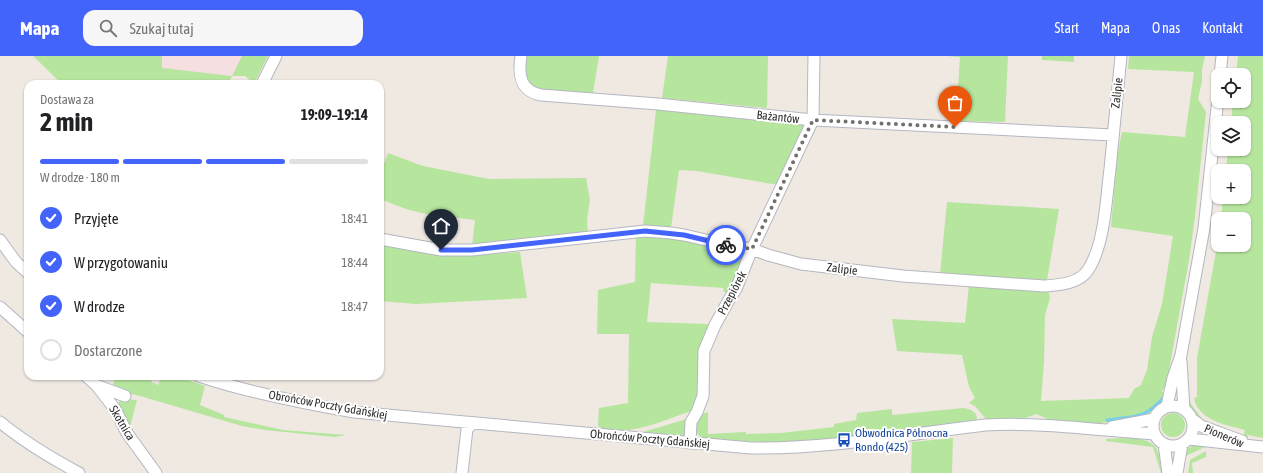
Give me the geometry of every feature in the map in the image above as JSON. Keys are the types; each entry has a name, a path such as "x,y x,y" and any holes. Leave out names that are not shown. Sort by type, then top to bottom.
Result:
{"street":[{"path":"264,80 276,56"},
{"name":"Bażantów","path":"521,56 521,80 529,90 534,93 813,120 1113,135"},
{"name":"Przepiórek","path":"690,443 691,422 697,412 703,396 704,351 715,325 736,289 752,249 813,120 814,56"},
{"name":"Zalipie","path":"384,241 441,250 472,250 645,231 684,235 752,249 801,264 903,276 1044,286 1062,284 1075,280 1088,271 1097,251 1104,220 1121,56"},
{"path":"1221,68 1222,56"},
{"path":"1167,406 1173,378 1181,355 1204,228 1217,108"},
{"path":"0,240 16,262 24,269"},
{"path":"0,307 24,328"},
{"path":"1181,355 1184,409"},
{"name":"Skotnica","path":"90,380 115,409 127,433 156,473"},
{"name":"Obrońców Poczty Gdańskiej","path":"213,380 242,389 305,404 354,412 472,424 751,448 815,447 985,425 1023,424 1154,434"},
{"path":"97,386 125,396"},
{"path":"1177,473 1185,441 1192,433 1193,420 1190,414 1184,409 1173,405 1161,409 1156,414 1154,419 1154,434 1164,444 1170,446 1185,441"},
{"name":"Obrońców Poczty Gdańskiej","path":"1104,429 1154,419"},
{"name":"Pionerów","path":"1193,420 1201,426 1240,440 1249,445"},
{"path":"0,422 44,454 79,473"},
{"path":"462,473 467,429 472,424"},
{"name":"Pionerów","path":"1185,441 1249,445"},
{"path":"1164,444 1168,473"},
{"path":"1249,445 1263,448"}],"shaded area":[{"path":"60,56 242,56 230,80 204,80"}],"green space":[{"path":"33,56 162,56 162,68 232,76 230,80 58,80"},
{"path":"242,56 268,56 256,80 250,80 245,76 232,76"},
{"path":"526,56 599,56 593,93 561,92 537,88 527,79 525,68"},
{"path":"668,56 768,56 767,108 662,98"},
{"path":"947,56 1008,56 1005,122 956,121 960,57"},
{"path":"1042,56 1074,56 1074,62 1042,60"},
{"path":"1129,56 1205,56 1198,99 1206,112 1195,217 1189,260 1169,370 1166,385 1162,391 1165,395 1163,402 1149,414 1118,421 1100,423 1050,420 1036,414 1026,418 986,419 975,406 969,403 975,398 969,387 962,355 897,351 892,319 965,323 969,285 1046,289 1050,298 1045,315 1041,401 1129,398 1134,389 1141,385 1147,370 1152,337 1162,304 1173,236 1111,227 1117,157 1122,132 1185,137 1194,72 1128,69"},
{"path":"1238,56 1263,56 1263,438 1248,435 1247,439 1243,437 1245,430 1214,420 1201,412 1194,398 1197,397 1197,358 1216,252 1251,252 1251,212 1222,212 1222,204 1251,204 1251,164 1227,164 1227,156 1251,156 1251,116 1232,116 1232,108 1251,108 1251,68 1237,68"},
{"path":"656,110 804,125 778,184 697,171 679,170 671,228 643,226"},
{"path":"388,153 423,166 489,179 586,178 590,200 587,220 588,236 472,246 475,220 426,214 406,209 384,201 384,164"},
{"path":"947,202 1059,209 1047,280 940,274"},
{"path":"638,236 669,237 736,251 741,261 739,272 728,294 723,291 724,288 651,283 647,322 708,324 701,346 701,384 694,410 635,429 611,430 599,428 599,408 628,403 629,334 597,334 598,290 635,282 636,239"},
{"path":"384,245 424,253 473,255 520,252 527,298 416,304 384,301"},
{"path":"114,380 152,380 151,382 158,385 160,380 188,380 205,386 200,405 224,415 224,417 283,430 346,435 335,437 265,430 242,426 112,389"},
{"path":"124,399 137,400 129,431 117,405"},
{"path":"1186,399 1189,399 1202,419 1230,430 1232,434 1197,419 1189,407"},
{"path":"963,408 974,412 977,419 880,433 808,441 764,442 702,438 696,431 695,427 696,420 699,416 708,412 708,434 746,432 746,434 781,433 834,427 834,424 856,420 857,413 892,409 892,415"},
{"path":"1173,413 1182,416 1185,425 1182,434 1173,437 1164,434 1161,425 1164,416"},
{"path":"687,419 688,433 684,436 644,433 646,431"},
{"path":"953,438 952,473 911,473 912,442"},
{"path":"1128,438 1150,442 1155,446 1158,452 1161,468 1163,468 1164,473 1161,473 1153,447 1106,441 1106,439"},
{"path":"1204,443 1205,447 1183,456 1191,446"},
{"path":"1206,451 1206,457 1192,463 1193,473 1188,473 1190,460"}],"waterway":[{"path":"1107,420 1131,417 1144,413 1150,410 1163,398"}],"way so far":[{"path":"726,245 752,249 813,120 955,127"}],"place":[{"name":"Obwodnica Północna Rondo (425)","path":"844,440"}],"route":[{"path":"441,250 472,250 645,231 684,235 726,245"}]}
